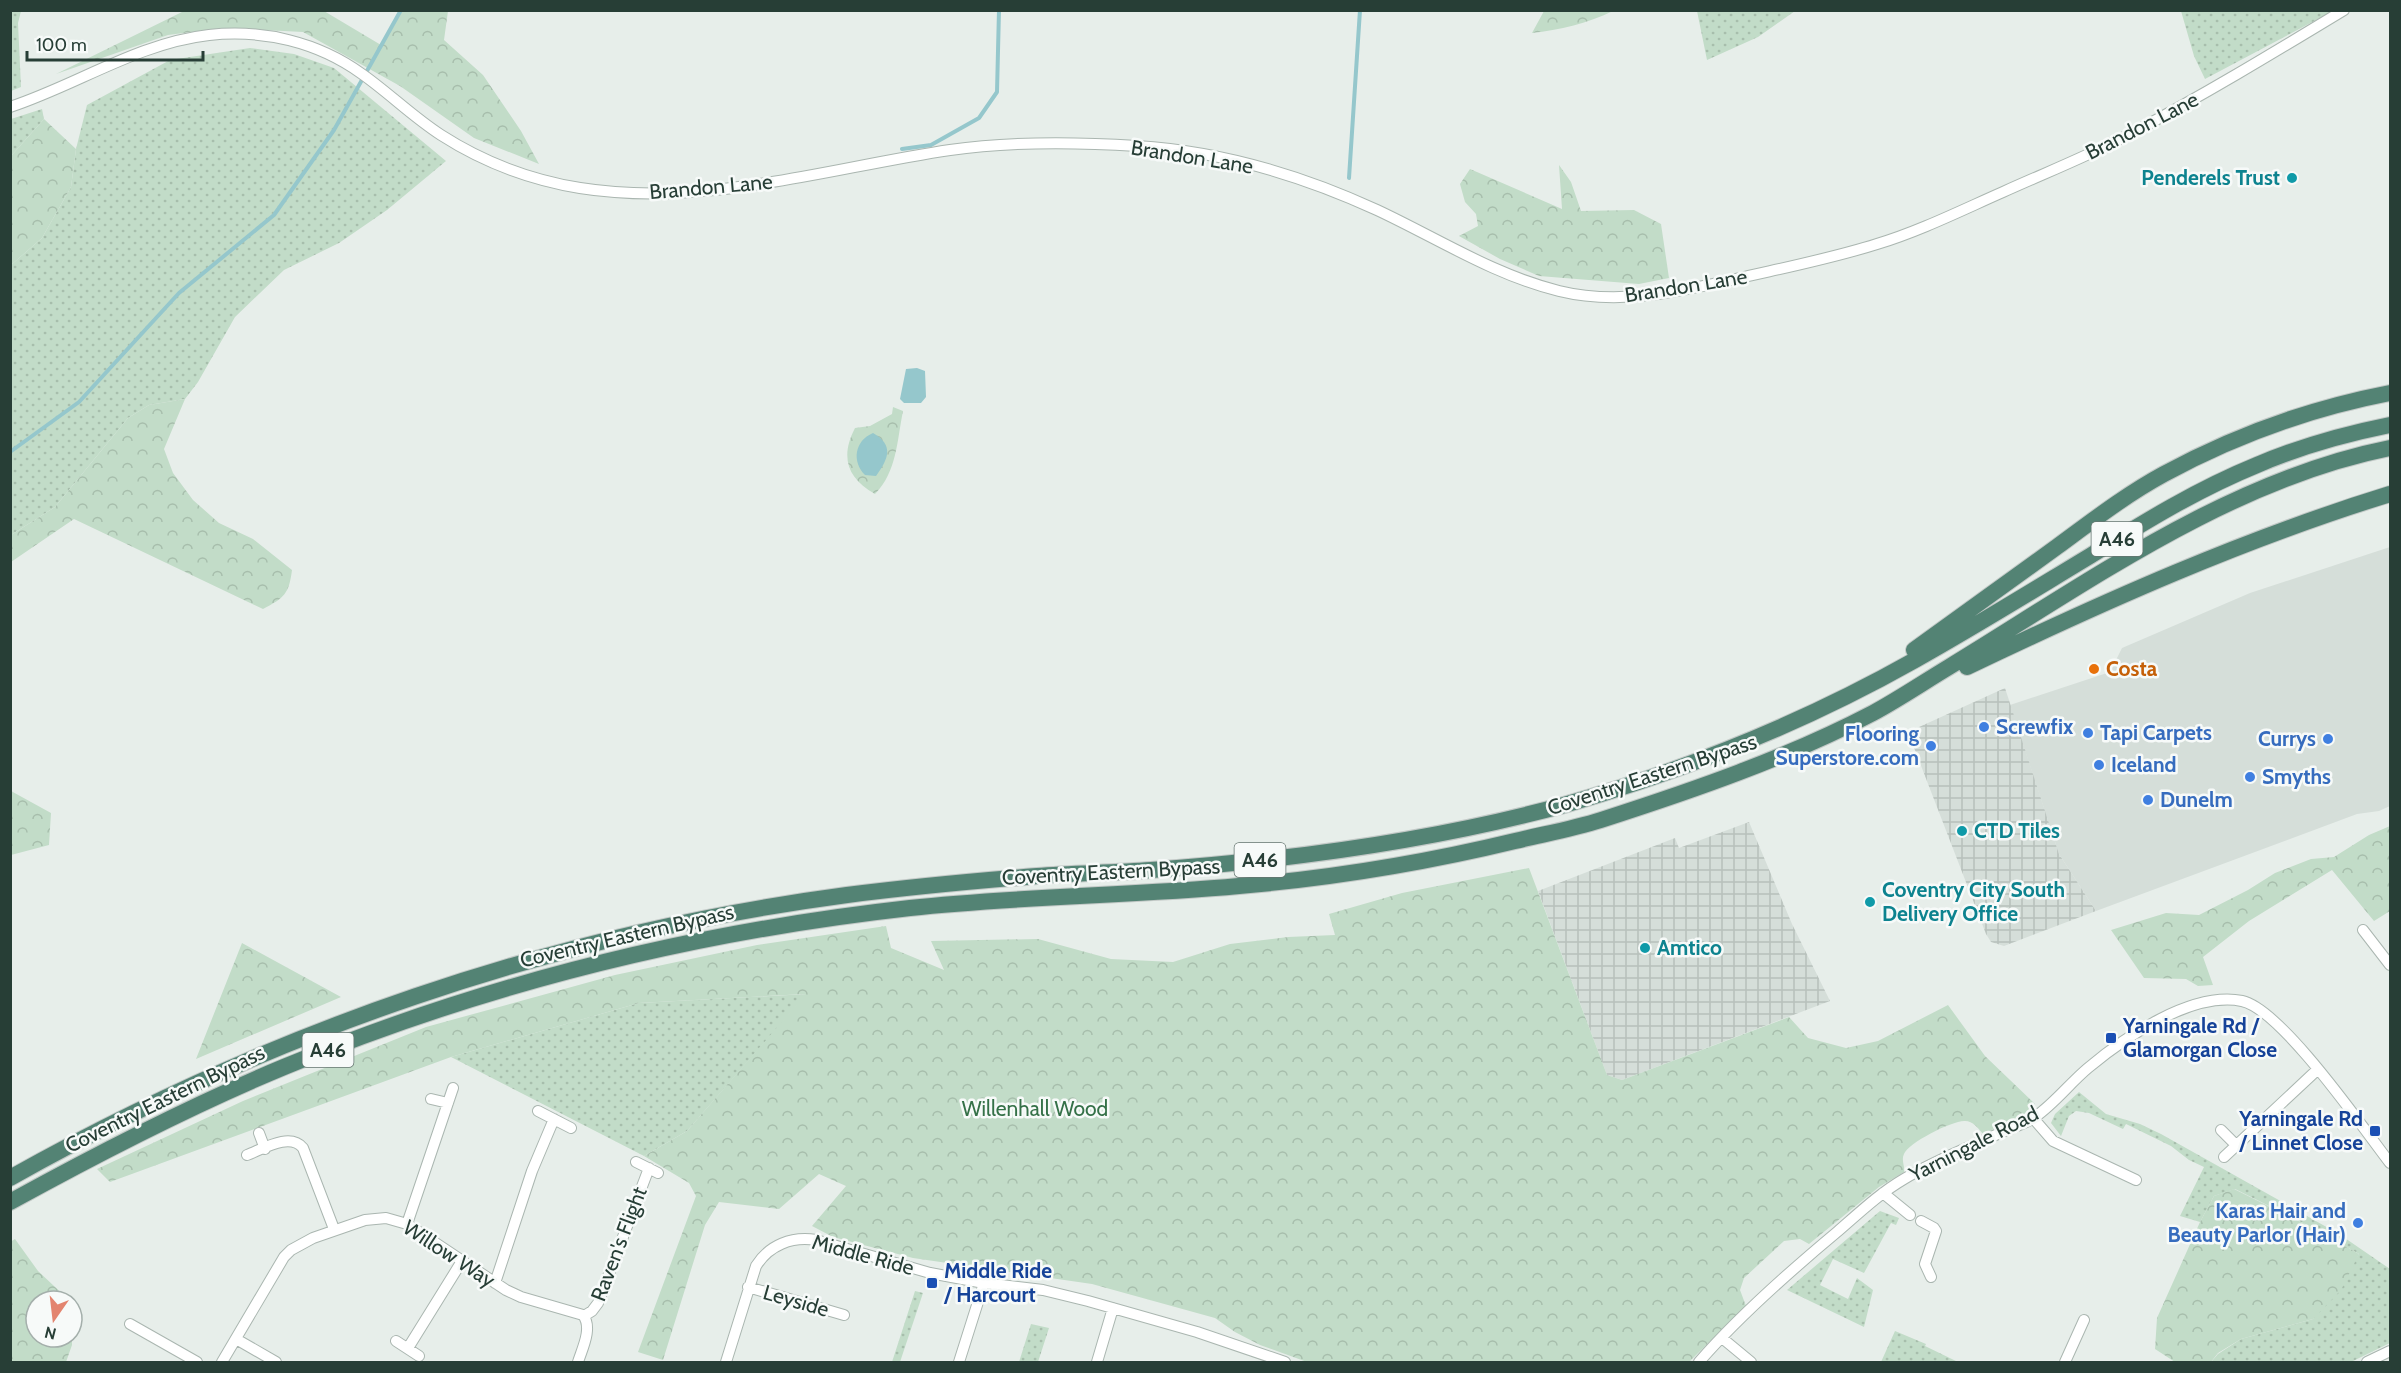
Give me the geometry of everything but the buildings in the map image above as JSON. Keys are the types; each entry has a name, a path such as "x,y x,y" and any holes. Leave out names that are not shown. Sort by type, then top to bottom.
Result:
{"highway":[{"path":"1860,689 2099,516 2162,475 2215,448 2291,419 2356,399 2391,393"},
{"name":"Coventry Eastern Bypass","path":"10,1178 61,1149 188,1086 333,1025 410,997 562,950 690,921 846,895 1037,876 1270,860 1410,841 1563,805 1683,767 1819,711 1948,641 2163,510 2214,484 2260,463 2327,441 2391,425"},
{"name":"Coventry Eastern Bypass","path":"10,1202 178,1114 285,1066 437,1010 511,986 665,946 770,927 910,908 1259,884 1345,875 1462,854 1592,823 1712,783 1802,747 1877,711 2131,556 2235,500 2310,469 2391,448"},
{"path":"1877,711 2066,619 2168,575 2286,528 2391,494"}],"street":[{"name":"Brandon Lane","path":"10,107 144,51 169,43 211,35 259,34 300,42 334,55 362,74 435,132 463,149 534,178 583,188 638,194 702,191 754,185 954,150 1067,143 1143,146 1253,166 1307,182 1372,208 1499,271 1531,283 1564,293 1600,297 1639,297 1710,285 1808,262 1875,245 1917,230 2125,137 2226,82 2344,10"},
{"path":"2363,930 2391,965"},
{"name":"Yarningale Road","path":"1699,1362 1807,1258 1883,1192 1915,1173 2033,1118 2119,1043 2186,1008 2214,1001 2242,1001 2268,1014 2318,1070 2391,1162"},
{"path":"2224,1157 2318,1070"},
{"path":"407,1224 453,1088"},
{"path":"431,1099 448,1103"},
{"path":"538,1111 571,1128"},
{"path":"2033,1118 2053,1142 2136,1180"},
{"path":"495,1283 532,1171 554,1119"},
{"path":"2221,1130 2236,1145"},
{"path":"259,1133 265,1149"},
{"path":"247,1155 289,1140 296,1141 301,1146 334,1229"},
{"name":"Raven's Flight","path":"584,1316 598,1303 653,1170 636,1162"},
{"path":"1883,1192 1910,1215"},
{"name":"Willow Way","path":"222,1362 284,1257 299,1245 334,1229 378,1218 407,1224 495,1283 521,1297 584,1316"},
{"path":"1921,1221 1934,1228 1936,1232 1925,1264 1931,1277"},
{"name":"Middle Ride","path":"726,1362 756,1266 770,1251 787,1241 802,1239 816,1240 909,1268 984,1283 1043,1290 1197,1332 1272,1360 1285,1362"},
{"path":"408,1348 462,1260"},
{"path":"959,1362 984,1283"},
{"name":"Leyside","path":"748,1287 844,1315"},
{"path":"1097,1362 1113,1308"},
{"path":"578,1362 586,1334 584,1316"},
{"path":"2065,1362 2084,1320"},
{"path":"130,1324 197,1362"},
{"path":"1722,1338 1751,1362"},
{"path":"236,1339 276,1362"},
{"path":"396,1341 419,1356"},
{"path":"2367,1362 2391,1351"}],"shaded area":[{"path":"2390,547 2390,806 2379,811 2357,814 2096,911 2059,854 2010,705 2110,672 2122,648 2250,593"},
{"path":"2005,688 2059,854 2096,911 2004,946 1991,942 1986,934 1908,732"},
{"path":"1749,822 1792,924 1830,1001 1622,1080 1607,1075 1538,891 1675,838 1679,848"}],"green space":[{"path":"11,10 21,11 18,23 21,87 11,91"},
{"path":"1697,10 1795,11 1758,37 1707,60"},
{"path":"184,11 324,11 381,45 400,11 448,11 444,40 483,75 521,131 539,164 474,138 400,86 303,32 223,28 168,35 56,74"},
{"path":"1544,11 1613,11 1574,25 1532,33"},
{"path":"2181,11 2333,11 2205,79 2194,56"},
{"path":"250,48 294,54 334,68 446,161 387,210 339,243 284,270 235,317 198,382 185,399 149,405 128,418 55,507 11,535 11,265 42,238 71,187 76,149 87,105 170,60"},
{"path":"42,109 44,119 11,156 11,119"},
{"path":"44,119 76,149 71,187 42,238 11,265 11,156"},
{"path":"1559,165 1571,182 1581,211 1634,210 1661,224 1669,278 1639,284 1539,276 1500,259 1459,236 1478,226 1476,214 1465,202 1460,184 1470,169 1562,209"},
{"path":"185,399 164,449 173,473 193,500 219,523 253,539 292,570 289,585 281,598 263,609 74,519 11,562 11,535 55,507 128,418 149,405"},
{"path":"893,407 903,411 897,444 888,476 875,494 865,488 852,474 847,457 848,448 855,428 870,426 892,414"},
{"path":"11,791 51,813 49,845 11,855"},
{"path":"2390,826 2390,911 2374,921 2332,870 2249,921 2203,957 2213,985 2198,986 2186,979 2144,978 2111,930 2166,913 2199,915 2248,890 2275,873 2311,859 2334,857 2369,835"},
{"name":"Willenhall Wood","path":"1529,868 1607,1075 1622,1080 1789,1017 1808,1038 1846,1048 1878,1041 1948,1005 1985,1056 2035,1104 2022,1116 1983,1134 1970,1122 1959,1122 1932,1133 1907,1149 1903,1156 1904,1172 1879,1187 1809,1244 1800,1239 1784,1241 1744,1278 1740,1290 1746,1306 1689,1362 1307,1362 1260,1345 1215,1318 1092,1284 913,1258 833,1237 812,1226 846,1186 819,1174 779,1209 719,1202 705,1225 663,1360 638,1352 696,1196 689,1183 644,1156 687,1131 806,994 639,1003 451,1057 110,1182 97,1169 243,1101 426,1027 615,975 757,945 886,926 891,948 944,970 931,941 1038,939 1111,959 1173,962 1230,944 1288,937 1335,935 1329,914 1402,893"},
{"path":"242,943 341,997 196,1059"},
{"path":"807,994 687,1131 644,1156 451,1057 639,1003"},
{"path":"2079,1092 2106,1114 2140,1124 2161,1134 2339,1234 2390,1269 2390,1343 2351,1362 2211,1362 2218,1354 2241,1339 2313,1319 2359,1254 2235,1189 2214,1196 2200,1222 2180,1216 2204,1167 2189,1160 2171,1146 2126,1124 2123,1129 2089,1113 2076,1111 2069,1116 2061,1136 2051,1123 2055,1114"},
{"path":"2234,1189 2317,1230 2359,1254 2341,1290 2313,1319 2241,1339 2218,1353 2211,1362 2175,1362 2155,1349 2157,1318 2214,1196"},
{"path":"1880,1211 1899,1218 1896,1225 1891,1223 1864,1273 1833,1259 1820,1285 1848,1299 1857,1278 1873,1290 1864,1327 1787,1290"},
{"path":"15,1239 38,1271 57,1289 24,1289 24,1349 71,1349 66,1362 11,1362 10,1242"},
{"path":"915,1291 923,1293 900,1362 892,1362"},
{"path":"1031,1324 1049,1328 1038,1362 1019,1362"},
{"path":"1895,1331 1926,1344 1925,1346 1958,1362 1881,1362"}],"water":[{"path":"917,368 925,371 926,397 921,403 904,403 900,399 906,369"},
{"path":"873,433 887,447 886,458 876,476 865,475 857,458 862,441"}],"waterway":[{"path":"10,452 79,402 179,293 274,215 334,130 401,10"},
{"path":"902,149 931,145 979,118 997,92 999,10"},
{"path":"1349,178 1360,10"}],"place":[{"name":"Penderels Trust","path":"2292,178"},
{"name":"Costa","path":"2094,669"},
{"name":"Screwfix","path":"1984,727"},
{"name":"Tapi Carpets","path":"2088,733"},
{"name":"Currys","path":"2328,739"},
{"name":"Flooring Superstore.com","path":"1931,746"},
{"name":"Iceland","path":"2099,765"},
{"name":"Smyths","path":"2250,777"},
{"name":"Dunelm","path":"2148,800"},
{"name":"CTD Tiles","path":"1962,831"},
{"name":"Coventry City South Delivery Office","path":"1870,902"},
{"name":"Amtico","path":"1645,948"},
{"name":"Yarningale Rd / Glamorgan Close","path":"2111,1038"},
{"name":"Yarningale Rd / Linnet Close","path":"2375,1131"},
{"name":"Karas Hair and Beauty Parlor (Hair)","path":"2358,1223"},
{"name":"Middle Ride / Harcourt","path":"932,1283"}]}
